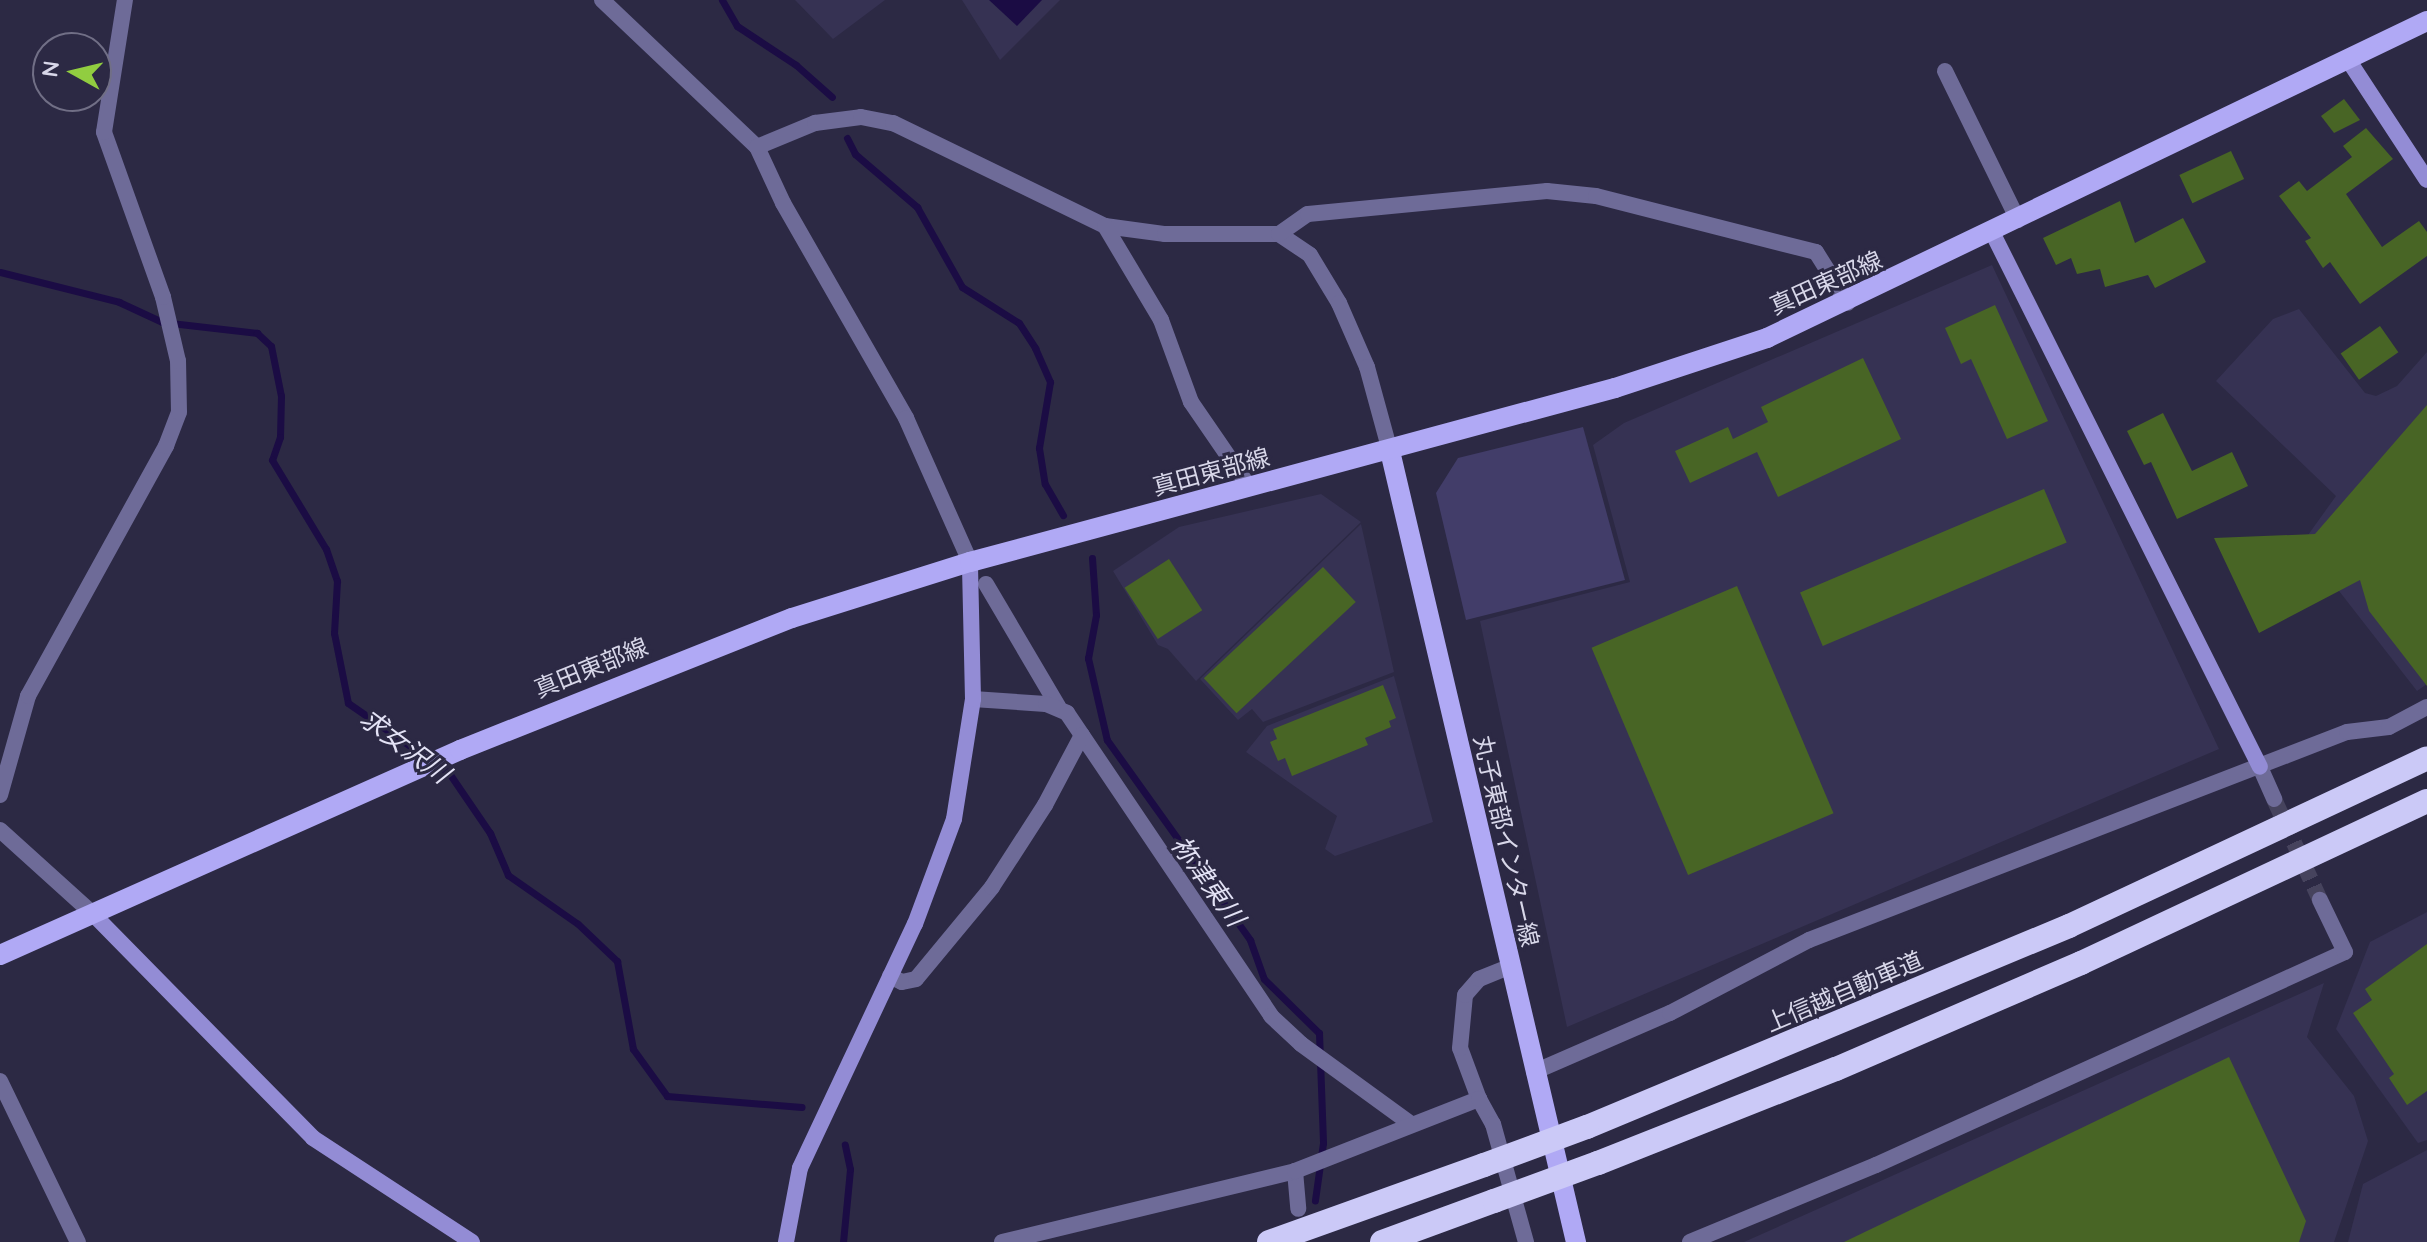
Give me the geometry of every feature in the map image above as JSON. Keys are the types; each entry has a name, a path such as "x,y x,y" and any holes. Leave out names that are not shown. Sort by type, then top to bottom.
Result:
{"highway":[{"name":"上信越自動車道","path":"1269,1242 1587,1127 2069,926 2427,758"},
{"path":"1382,1242 1598,1163 2053,976 2427,801"}],"main road":[{"name":"真田東部線","path":"0,955 596,692 792,618 970,562 1615,388 1767,338 1848,303 2427,21"},
{"name":"丸子東部インター線","path":"1390,451 1508,967 1576,1242"}],"street":[{"path":"0,795 28,696 166,446 179,412 178,361 163,297 104,132 125,0"},
{"path":"602,0 757,147 783,203 906,418 970,562 973,699 954,819 939,869 800,1168 786,1242"},
{"path":"2349,61 2427,180"},
{"path":"1945,71 2018,220"},
{"path":"757,147 815,123 861,117 893,123 1105,226 1165,234 1279,234 1310,255 1339,303 1367,367 1390,451"},
{"path":"1279,234 1308,214 1547,191 1596,196 1816,252 1848,303"},
{"path":"1105,226 1161,320 1191,402 1250,488"},
{"path":"1992,232 2274,799"},
{"path":"986,584 1058,706 1082,735 1250,989 1309,1050 1411,1124"},
{"path":"973,699 1058,706"},
{"path":"1534,1072 1670,1013 1809,940 2347,732 2389,727 2427,707"},
{"path":"890,976 902,982 916,979 992,887 1045,805 1082,735"},
{"path":"0,830 93,914 313,1138 472,1242"},
{"path":"1690,1242 1876,1165 2345,952 2320,900"},
{"path":"1508,967 1479,979 1465,995 1460,1048 1479,1099 1493,1124 1526,1242"},
{"path":"0,1081 78,1242"},
{"path":"1002,1242 1302,1168 1479,1099"},
{"path":"1298,1209 1302,1168"}],"shaded area":[{"path":"795,0 885,0 833,39"},
{"path":"962,0 1060,0 1000,60"},
{"path":"989,0 1042,0 1017,26"},
{"path":"1992,265 2219,749 1567,1027 1480,621 1630,582 1593,445 1624,423"},
{"path":"2299,309 2365,393 2376,396 2397,386 2427,352 2427,684 2417,691 2332,582 2308,535 2336,496 2216,381 2273,319"},
{"path":"1583,427 1625,580 1466,620 1436,493 1458,458"},
{"path":"1321,494 1361,522 1196,681 1168,649 1158,645 1113,571 1179,527"},
{"path":"1361,524 1394,672 1263,722 1252,709 1238,720 1200,679"},
{"path":"1394,676 1433,822 1335,856 1325,849 1337,816 1246,752 1267,726"},
{"path":"2427,912 2427,1140 2418,1143 2336,1029 2370,942"},
{"path":"2324,983 2307,1037 2354,1096 2368,1141 2334,1242 1744,1242"},
{"path":"2427,1150 2427,1242 2348,1242 2363,1184"}],"building":[{"path":"2344,99 2360,120 2334,133 2321,116"},
{"path":"2366,128 2393,159 2346,194 2382,247 2419,221 2427,232 2427,256 2360,304 2330,262 2323,268 2305,241 2311,238 2279,196 2299,181 2307,191 2352,157 2343,146"},
{"path":"2231,151 2244,179 2192,203 2179,175"},
{"path":"2120,201 2135,243 2183,218 2206,262 2155,288 2148,275 2105,287 2100,269 2077,274 2071,258 2056,265 2043,238"},
{"path":"1995,305 2048,421 2007,439 1971,359 1961,364 1945,328"},
{"path":"2380,326 2398,352 2359,380 2341,354"},
{"path":"1863,358 1901,439 1778,497 1757,452 1690,483 1675,451 1728,427 1733,439 1768,422 1761,407"},
{"path":"2427,405 2427,686 2369,611 2360,580 2259,633 2214,538 2315,534"},
{"path":"2163,413 2192,471 2232,452 2248,486 2177,519 2151,462 2144,465 2127,431"},
{"path":"2044,489 2067,542 1823,646 1800,593"},
{"path":"1169,559 1202,610 1158,639 1125,588"},
{"path":"1323,567 1356,602 1237,713 1204,678"},
{"path":"1737,586 1834,813 1688,875 1592,648"},
{"path":"1383,685 1396,718 1389,721 1391,727 1365,738 1368,745 1292,776 1285,758 1278,761 1270,742 1277,739 1273,729"},
{"path":"2427,944 2427,1091 2407,1105 2389,1078 2394,1074 2353,1013 2372,1000 2365,989"},
{"path":"2229,1057 2306,1221 2299,1242 1844,1242"}],"waterway":[{"name":"祢津東川","path":"722,0 737,26 796,65 832,97"},
{"name":"祢津東川","path":"847,138 855,154 917,207 962,287 1019,323 1035,348 1050,382 1039,448 1045,484 1063,515"},
{"name":"求女沢川","path":"0,272 119,302 162,322 257,333 271,346 281,396 280,437 272,460 326,549 337,581 334,633 348,703 449,773 490,833 508,875 578,924 617,961 633,1049 667,1096 802,1107"},
{"name":"祢津東川","path":"1092,558 1096,615 1088,658 1107,740 1250,940 1264,979 1319,1033 1323,1143 1315,1200"},
{"name":"求女沢川","path":"843,1242 850,1169 845,1145"}],"tunnel":[{"path":"2274,799 2320,900"}]}
